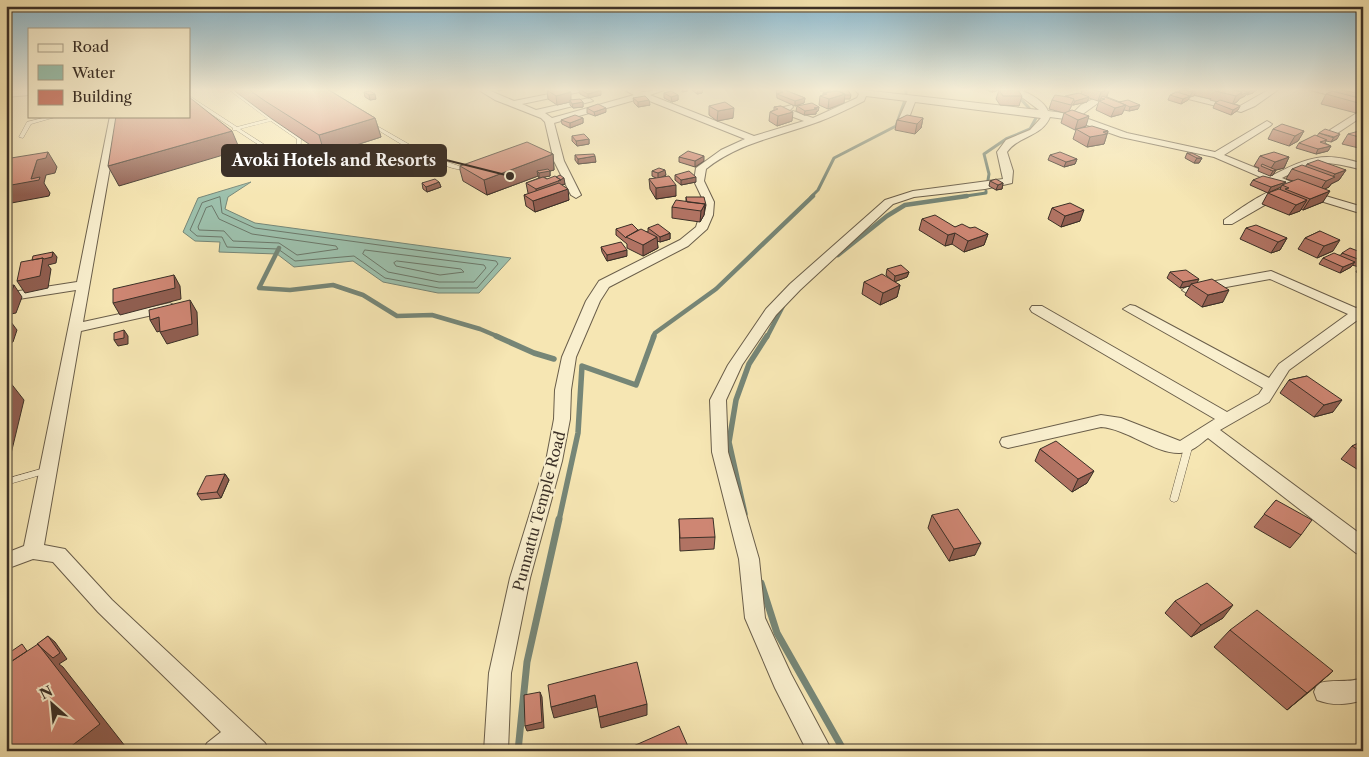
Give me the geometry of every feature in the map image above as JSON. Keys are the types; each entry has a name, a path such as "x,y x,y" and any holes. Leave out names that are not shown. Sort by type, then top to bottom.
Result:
{"street":[{"path":"33,551 50,470 113,124"},
{"path":"550,124 559,161 576,195"},
{"path":"715,124 752,139"},
{"name":"Punnattu Temple Road","path":"496,751 500,673 520,578 554,461 562,419 563,390 569,357 594,301 604,284 616,276 684,243 701,229 707,215 709,202 699,181 701,168 717,154 752,139 802,124"},
{"path":"820,751 783,680 755,618 749,559 720,452 718,400 735,365 771,312 795,287 889,202 913,194 985,186 1008,181 1008,172 1002,152 1009,142 1033,132 1040,124"},
{"path":"1094,124 1124,135 1171,143 1216,155 1291,186 1363,211"},
{"path":"1216,155 1266,124"},
{"path":"1333,132 1345,124"},
{"path":"1273,179 1321,157 1338,159 1363,167"},
{"path":"1228,222 1259,202 1291,186"},
{"path":"1188,290 1271,275 1360,311"},
{"path":"6,297 84,285"},
{"path":"76,328 176,306"},
{"path":"1037,309 1227,419"},
{"path":"1130,309 1271,386"},
{"path":"1008,442 1101,421 1115,422 1167,444 1180,447 1190,444 1208,430 1264,398 1284,368 1360,311"},
{"path":"1208,430 1363,547"},
{"path":"6,561 33,551 58,556 105,606 257,751"},
{"path":"1325,692 1349,694 1363,689"},
{"path":"215,751 238,733"}],"lane":[{"path":"21,137 28,124"},
{"path":"228,124 285,160 297,163 338,170 361,169 413,161 426,156 458,168 476,168"},
{"path":"235,129 252,124"},
{"path":"279,124 299,139 297,163"},
{"path":"372,124 411,148"},
{"path":"398,162 392,156 402,150 411,148 424,150 427,152 426,156"},
{"path":"1174,499 1190,444"},
{"path":"6,482 50,470"}],"water":[{"path":"251,182 228,197 225,209 255,223 511,258 479,293 438,293 383,282 353,261 294,267 277,254 219,252 220,242 195,241 183,232 198,198"}],"building":[{"path":"115,124 224,124 232,131 108,166"},
{"path":"302,124 354,124 319,135"},
{"path":"1283,124 1304,131 1295,136 1273,129"},
{"path":"1092,126 1108,131 1103,132 1107,134 1090,137 1076,129"},
{"path":"1325,129 1340,134 1334,137 1319,133"},
{"path":"1359,131 1363,132 1363,138 1348,134"},
{"path":"584,134 589,139 576,141 572,136"},
{"path":"1315,135 1327,140 1320,142 1331,146 1318,149 1299,143"},
{"path":"527,142 553,154 484,180 460,166"},
{"path":"688,151 704,156 695,161 679,157"},
{"path":"48,152 46,158 37,160 31,179 40,177 39,180 6,186 6,167 11,158"},
{"path":"1060,152 1077,159 1066,162 1050,155"},
{"path":"1274,152 1289,157 1275,162 1260,156"},
{"path":"1187,153 1192,153 1202,158 1197,158"},
{"path":"594,154 595,156 578,159 575,155"},
{"path":"1318,160 1346,170 1335,174 1307,164"},
{"path":"1262,164 1276,170 1273,171 1261,166"},
{"path":"1302,165 1335,177 1326,181 1292,169"},
{"path":"659,168 665,170 658,173 652,171"},
{"path":"548,169 550,171 539,173 537,171"},
{"path":"689,171 696,177 681,180 675,175"},
{"path":"560,175 564,178 561,180 556,177"},
{"path":"555,176 561,180 536,189 526,183 543,177 547,179"},
{"path":"669,176 676,185 656,188 649,179"},
{"path":"1263,176 1286,182 1271,187 1253,180"},
{"path":"435,179 439,182 426,187 422,183"},
{"path":"996,179 1003,183 998,185 990,181"},
{"path":"1298,179 1330,191 1310,199 1285,189 1289,188 1282,185"},
{"path":"559,183 568,189 533,201 524,195"},
{"path":"1279,189 1307,200 1296,205 1268,193"},
{"path":"686,197 704,197 706,205 687,202"},
{"path":"676,200 705,204 701,211 672,207"},
{"path":"1070,203 1084,210 1065,216 1052,208"},
{"path":"935,215 955,227 962,224 970,228 975,227 988,234 968,241 955,233 948,235 922,219"},
{"path":"632,224 638,230 626,238 616,229"},
{"path":"658,224 670,233 660,237 648,228"},
{"path":"1256,225 1287,238 1278,242 1246,228"},
{"path":"641,229 657,237 643,245 626,237"},
{"path":"1320,231 1340,240 1324,246 1305,238"},
{"path":"621,242 627,250 607,255 601,247"},
{"path":"1350,248 1363,253 1363,261 1342,253"},
{"path":"53,252 52,257 32,260 33,256"},
{"path":"1334,253 1355,262 1343,267 1323,258"},
{"path":"43,258 40,276 17,281 21,262"},
{"path":"901,265 909,272 895,276 887,269"},
{"path":"1186,270 1199,279 1183,282 1170,272"},
{"path":"882,274 900,285 883,293 864,282"},
{"path":"174,275 175,288 113,303 113,289"},
{"path":"1212,279 1229,290 1208,295 1191,284"},
{"path":"14,285 8,301 6,302 6,286"},
{"path":"190,300 192,324 160,332 159,317 150,320 149,310"},
{"path":"124,330 124,338 114,340 114,333"},
{"path":"1307,376 1342,400 1324,405 1289,380"},
{"path":"1056,441 1094,471 1078,479 1040,449"},
{"path":"1363,441 1363,453 1352,446"},
{"path":"225,474 217,492 197,494 206,476"},
{"path":"1276,500 1312,520 1301,535 1264,514"},
{"path":"958,509 981,543 954,549 932,515"},
{"path":"713,518 715,537 680,538 679,519"},
{"path":"1207,583 1233,605 1201,625 1175,601"},
{"path":"1257,610 1333,671 1307,693 1230,630"},
{"path":"48,636 60,653 53,658 37,644"},
{"path":"22,644 27,651 6,665 6,655"},
{"path":"38,644 100,724 65,751 6,751 6,665"},
{"path":"637,662 647,704 599,717 595,695 551,707 548,685"},
{"path":"540,692 542,722 525,726 524,695"},
{"path":"679,726 690,751 622,751"}],"waterway":[{"path":"811,197 818,190 834,158 897,124"},
{"path":"988,180 989,174 984,154 1006,139 1030,129 1033,124"},
{"path":"959,197 986,193 986,191"},
{"path":"653,337 655,333 716,289 813,196"},
{"path":"838,255 887,216 905,205 967,196"},
{"path":"279,248 259,288 290,290 333,285 363,295 397,316 432,315 480,329 499,337"},
{"path":"767,337 783,306"},
{"path":"496,336 534,353 554,359"},
{"path":"559,520 578,433 582,366 636,385 654,336"},
{"path":"745,514 729,442 736,400 749,364 767,336"},
{"path":"518,751 527,662 559,519"},
{"path":"761,583 777,633 844,751"}],"place":[{"name":"Avoki Hotels and Resorts","path":"510,176"}]}
